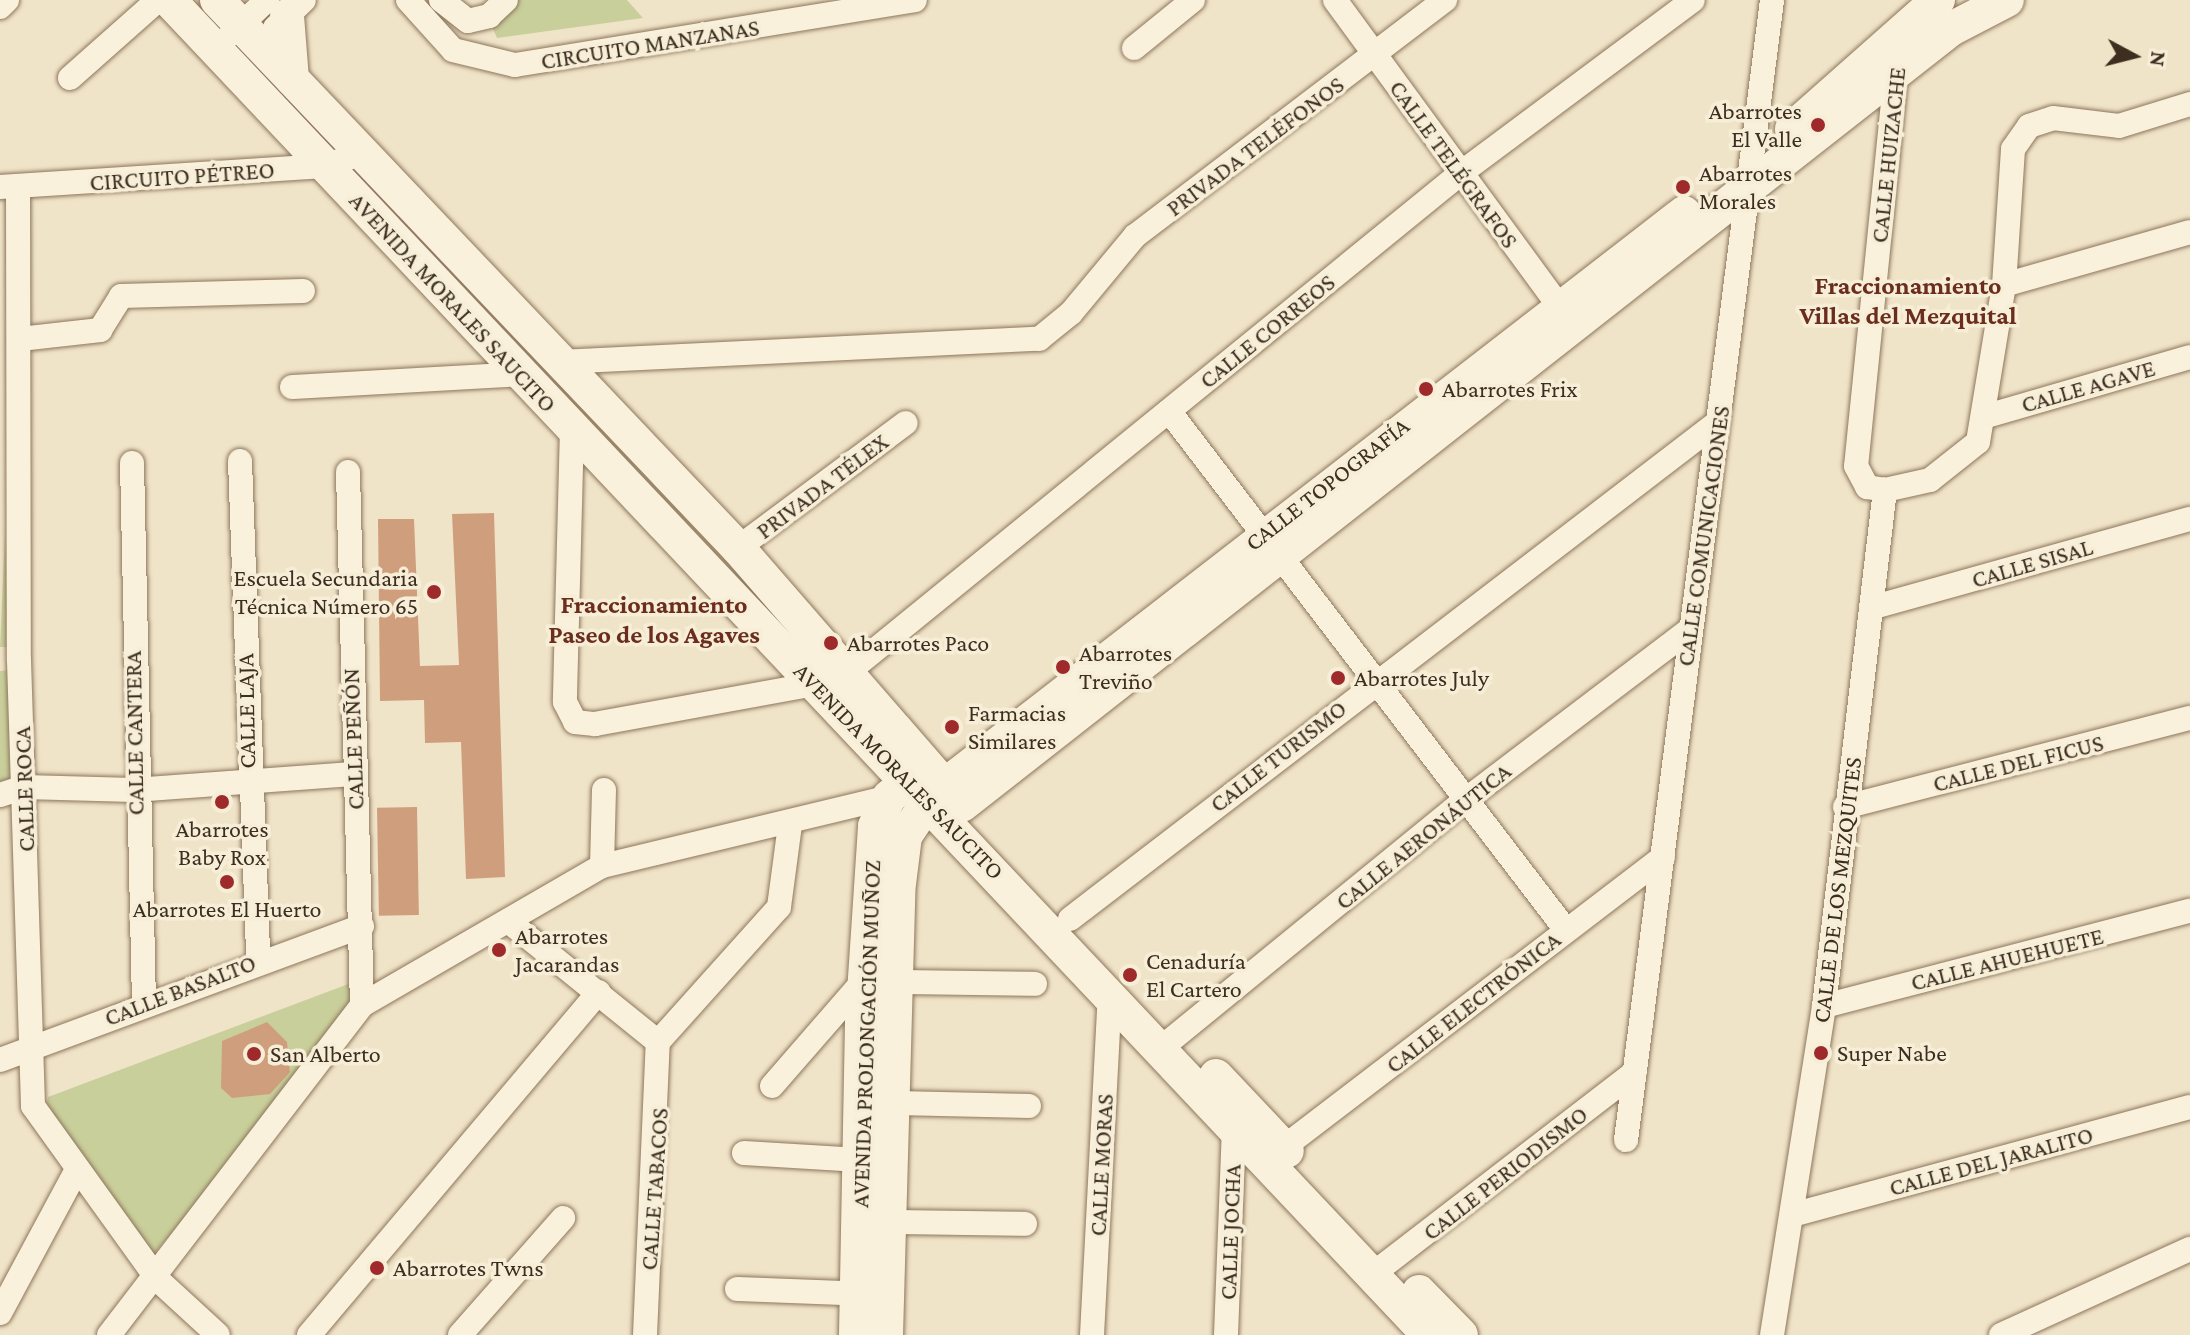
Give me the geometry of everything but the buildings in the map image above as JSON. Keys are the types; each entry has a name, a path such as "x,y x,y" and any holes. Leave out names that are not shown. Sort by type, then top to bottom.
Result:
{"main road":[{"name":"AVENIDA MORALES SAUCITO","path":"169,0 815,684 927,793 1070,919 1234,1129 1382,1268 1461,1335"},
{"name":"AVENIDA MORALES SAUCITO","path":"217,0 738,548 848,672 927,793 1110,996 1169,1042 1284,1147 1382,1268 1429,1335"},
{"name":"CALLE HUIZACHE","path":"1896,73 1901,0"},
{"name":"CALLE TOPOGRAFÍA","path":"1749,178 1898,34 1938,0"},
{"name":"CALLE TOPOGRAFÍA","path":"927,793 1272,545 1566,316 1749,178 1896,73 1951,29 2007,0"},
{"path":"286,5 292,79"},
{"name":"AVENIDA PROLONGACIÓN MUÑOZ","path":"886,1335 872,1294 860,1160 862,1023 880,981 905,836 927,793"},
{"name":"AVENIDA PROLONGACIÓN MUÑOZ","path":"856,1335 872,1294 890,1222 897,1103 896,1027 880,981"},
{"path":"862,1023 896,1027"}],"street":[{"path":"0,7 7,0"},
{"path":"70,78 158,0"},
{"name":"CIRCUITO MANZANAS","path":"408,0 453,50 515,65 798,10 915,0"},
{"path":"441,0 468,21 489,16 506,0"},
{"path":"1134,48 1193,0"},
{"name":"CALLE TELÉGRAFOS","path":"1335,0 1566,316"},
{"name":"PRIVADA TELÉFONOS","path":"561,362 1039,339 1071,313 1135,236 1376,56 1445,0"},
{"name":"CALLE CORREOS","path":"848,672 1461,173 1693,0"},
{"name":"CALLE COMUNICACIONES","path":"1626,1140 1772,0"},
{"path":"223,58 286,5"},
{"name":"CALLE HUIZACHE","path":"1885,490 1867,487 1856,466 1896,73"},
{"path":"1885,490 1930,480 1958,463 1978,442 1987,416 2004,285 2013,149 2029,126 2053,118 2119,126 2190,104"},
{"name":"CIRCUITO PÉTREO","path":"9,187 324,166 363,153"},
{"name":"CALLE ROCA","path":"9,187 10,310 20,339 8,391 20,506 10,660 24,787 35,1047 33,1106 75,1173 158,1280 218,1335"},
{"path":"2004,285 2190,232"},
{"path":"20,339 100,330 121,296 303,291"},
{"name":"CALLE AGAVE","path":"1987,416 2190,357"},
{"path":"292,387 521,374"},
{"path":"1169,411 1566,930"},
{"name":"CALLE TURISMO","path":"1070,919 1375,680 1718,422"},
{"name":"PRIVADA TÉLEX","path":"738,548 906,423"},
{"path":"572,428 565,702 575,722 595,724 815,684"},
{"name":"CALLE LAJA","path":"240,461 248,785 258,960"},
{"name":"CALLE CANTERA","path":"132,463 134,790 144,1004"},
{"name":"CALLE PEÑÓN","path":"348,472 352,774 362,926 362,1005"},
{"name":"CALLE DE LOS MEZQUITES","path":"1772,1335 1824,1006 1845,807 1874,607 1885,490"},
{"path":"0,536 20,506"},
{"name":"CALLE SISAL","path":"1874,607 2190,519"},
{"name":"CALLE AERONÁUTICA","path":"1169,1042 1468,798 1689,630"},
{"name":"CALLE DEL FICUS","path":"1845,807 2190,718"},
{"path":"0,795 24,787 134,790 248,785 352,774"},
{"path":"602,866 604,790"},
{"path":"109,1335 158,1280 362,1005 602,866 927,793"},
{"path":"508,921 658,1042 779,907 790,825"},
{"name":"CALLE ELECTRÓNICA","path":"1284,1147 1663,857"},
{"name":"CALLE AHUEHUETE","path":"1824,1006 2190,911"},
{"name":"CALLE BASALTO","path":"0,1060 258,960 362,926"},
{"path":"772,1086 880,981 1035,984"},
{"path":"309,1335 599,992"},
{"name":"CALLE MORAS","path":"1092,1335 1110,996"},
{"name":"CALLE TABACOS","path":"641,1330 658,1042"},
{"name":"CALLE PERIODISMO","path":"1382,1268 1635,1072"},
{"path":"897,1103 1029,1106"},
{"name":"CALLE DEL JARALITO","path":"1792,1215 2190,1107"},
{"name":"CALLE JOCHA","path":"1226,1335 1234,1129"},
{"path":"744,1153 860,1160"},
{"path":"0,1313 75,1173"},
{"path":"460,1335 563,1218"},
{"path":"890,1222 1025,1224"},
{"path":"2001,1335 2190,1249"},
{"path":"737,1289 872,1294"}],"green space":[{"path":"518,0 627,0 643,18 497,38 491,24"},
{"path":"5,533 8,647 0,647"},
{"path":"8,670 10,781 0,784 0,671"},
{"path":"351,983 356,1008 154,1254 46,1112 48,1097"}],"place":[{"name":"Abarrotes El Valle","path":"1818,125"},
{"name":"Abarrotes Morales","path":"1683,187"},
{"name":"Abarrotes Frix","path":"1426,389"},
{"name":"Escuela Secundaria Técnica Número 65","path":"434,592"},
{"name":"Abarrotes Paco","path":"831,643"},
{"name":"Abarrotes Treviño","path":"1063,667"},
{"name":"Abarrotes July","path":"1338,678"},
{"name":"Farmacias Similares","path":"952,727"},
{"name":"Abarrotes Baby Rox","path":"222,802"},
{"name":"Abarrotes El Huerto","path":"227,882"},
{"name":"Abarrotes Jacarandas","path":"499,950"},
{"name":"Cenaduría El Cartero","path":"1130,975"},
{"name":"Super Nabe","path":"1821,1053"},
{"name":"San Alberto","path":"254,1054"},
{"name":"Abarrotes Twns","path":"377,1268"}],"district":[{"name":"Fraccionamiento Villas del Mezquital","path":"1908,301"},
{"name":"Fraccionamiento Paseo de los Agaves","path":"654,620"}]}
